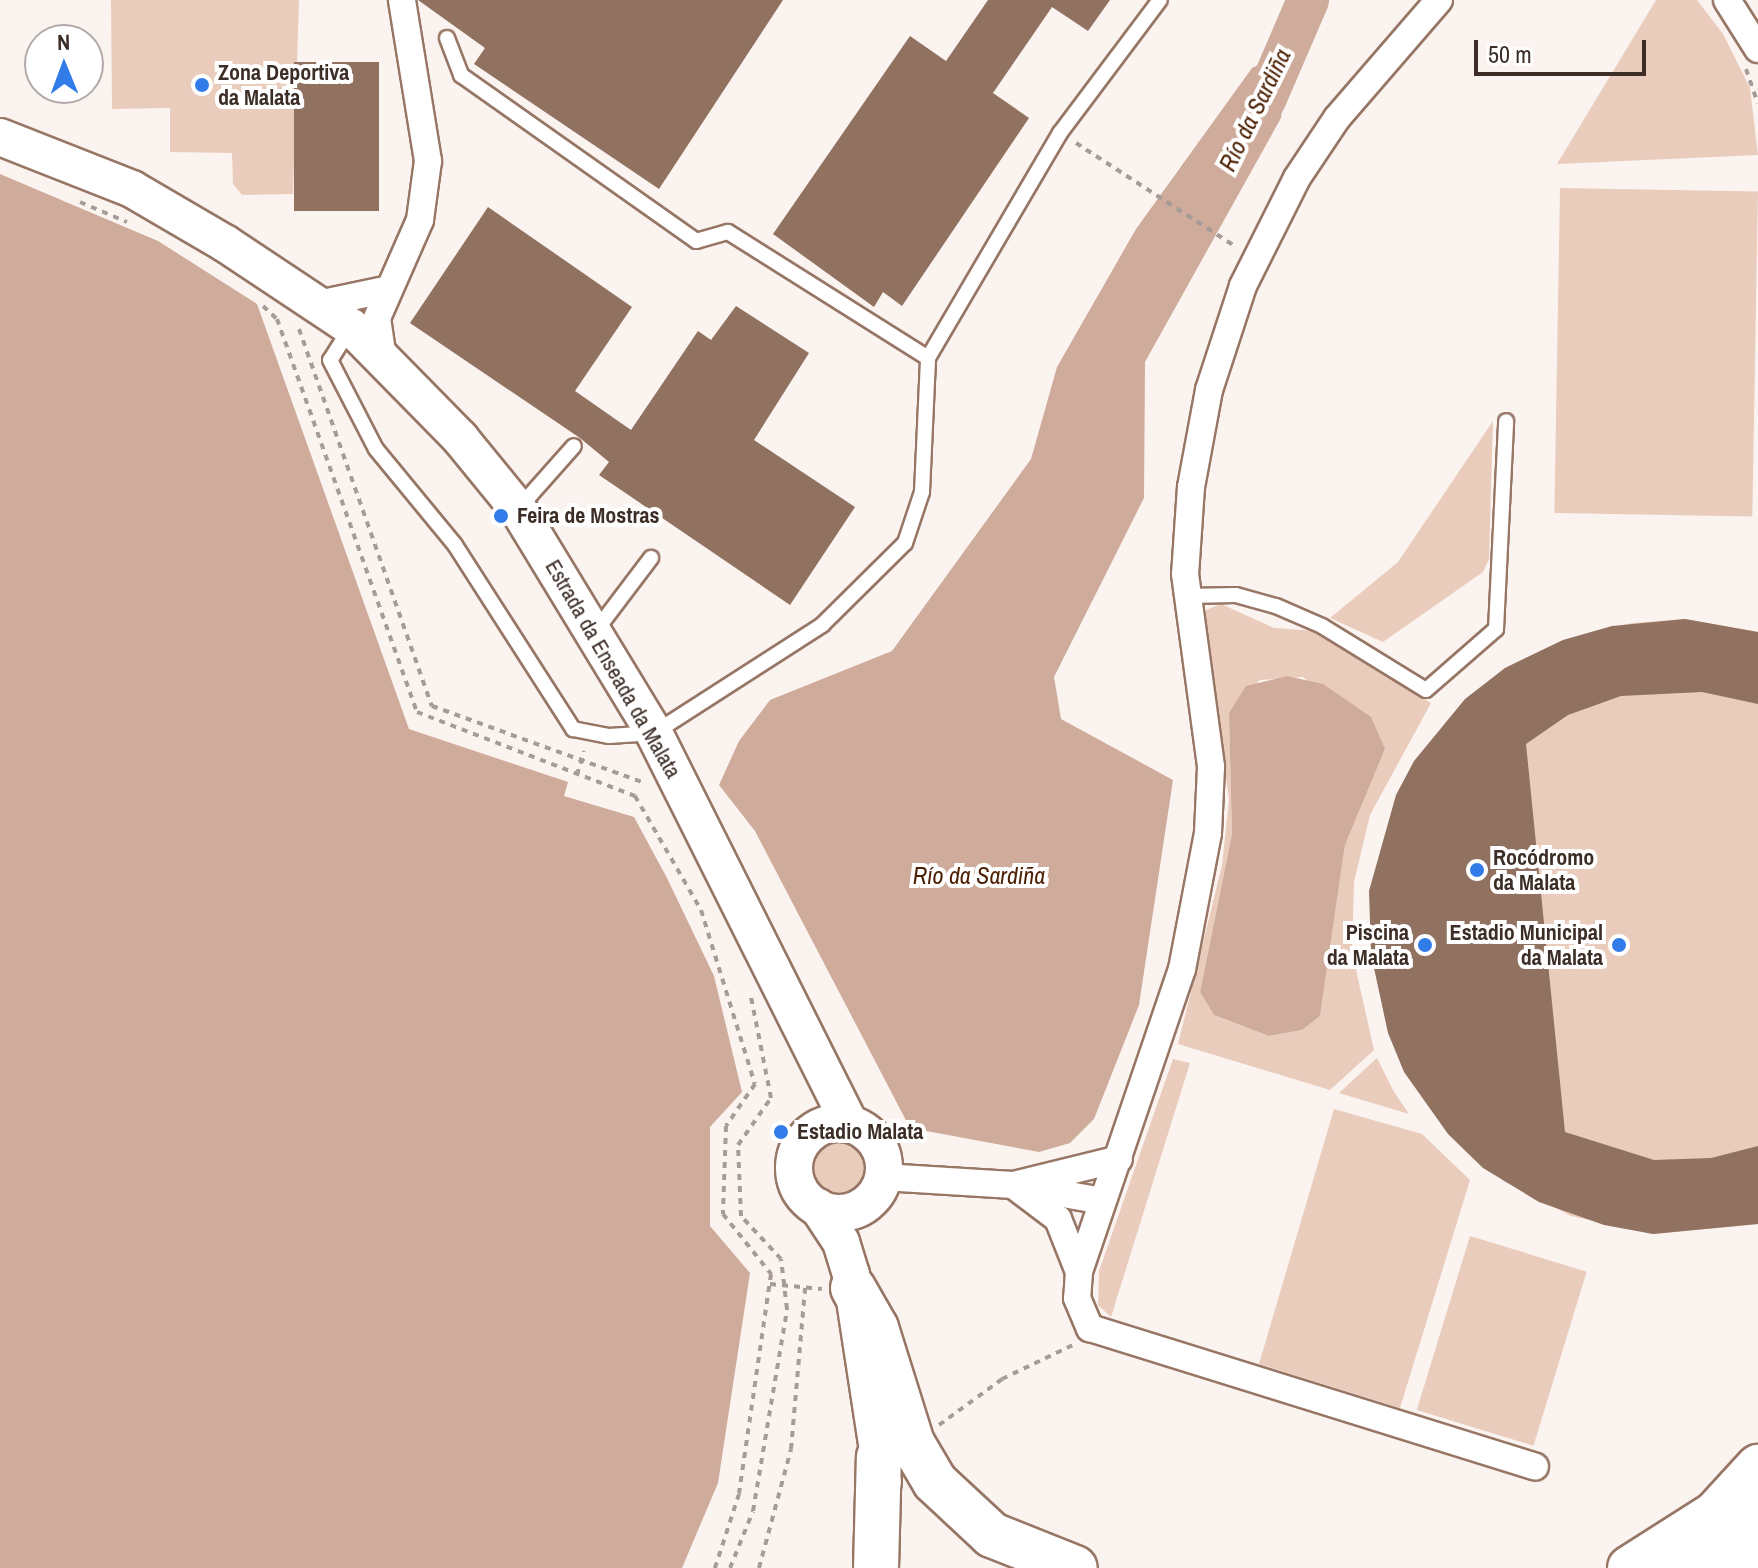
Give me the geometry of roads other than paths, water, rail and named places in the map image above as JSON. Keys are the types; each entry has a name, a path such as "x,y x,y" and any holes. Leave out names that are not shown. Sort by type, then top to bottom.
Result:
{"highway":[{"path":"844,1284 876,1328 912,1443 935,1482 992,1535 1075,1568"},
{"path":"876,1568 879,1457"},
{"path":"1630,1568 1715,1514 1758,1467"},
{"path":"1693,1568 1758,1502"},
{"path":"1744,1568 1758,1553"}],"main road":[{"name":"Estrada da Enseada da Malata","path":"0,137 132,189 307,313 351,327 518,509 654,733 794,1009 818,1070 849,1123"},
{"path":"818,1070 795,1176 841,1242 844,1284 879,1457 896,1568"},
{"path":"804,1139 829,1124 849,1123 879,1147 876,1188 844,1284"},
{"path":"818,1207 845,1212 876,1188"}],"street":[{"path":"383,359 377,318 385,290 417,230 428,161 402,0"},
{"path":"1439,0 1316,148 1243,286 1199,435 1186,596 1211,767 1210,813 1182,969 1079,1272 1078,1308 1090,1328 1535,1467"},
{"path":"1409,33 1452,0"},
{"path":"1727,0 1758,49"},
{"path":"307,313 385,290"},
{"path":"1013,1185 1119,1159"},
{"path":"1013,1185 1058,1219 1079,1272"},
{"path":"876,1188 1013,1185 1103,1201"}],"lane":[{"path":"351,327 330,360 376,449 455,545 573,729 609,736 654,733 822,625 905,543 922,492 928,358 1060,133 1160,0"},
{"path":"447,38 461,75 696,241 728,232 928,358"},
{"path":"1186,596 1236,595 1276,606 1322,626 1426,690 1496,629 1506,421"},
{"path":"518,509 574,446"},
{"path":"595,632 651,558"}],"water":[{"name":"Río da Sardiña","path":"1289,50 1281,118 1145,362 1144,498 1054,677 1061,719 1173,780 1139,1005 1094,1119 1070,1143 1039,1152 910,1128 755,831 719,785 739,741 770,700 892,651 1031,459 1057,367 1136,229 1252,68"},
{"path":"0,174 158,241 257,304 409,729 568,782 564,796 634,817 667,878 714,976 742,1092 710,1127 710,1226 750,1273 718,1483 682,1568 0,1568"},
{"path":"1287,676 1323,684 1371,717 1385,749 1345,845 1320,1016 1302,1030 1269,1036 1214,1015 1200,992 1232,834 1229,713 1246,686"}],"waterway":[{"name":"Río da Sardiña","path":"1265,100 1308,0"}],"place":[{"name":"Zona Deportiva da Malata","path":"202,85"},
{"name":"Feira de Mostras","path":"501,516"},
{"name":"Rocódromo da Malata","path":"1477,870"},
{"name":"Piscina da Malata","path":"1425,945"},
{"name":"Estadio Municipal da Malata","path":"1619,945"},
{"name":"Estadio Malata","path":"781,1132"}]}
